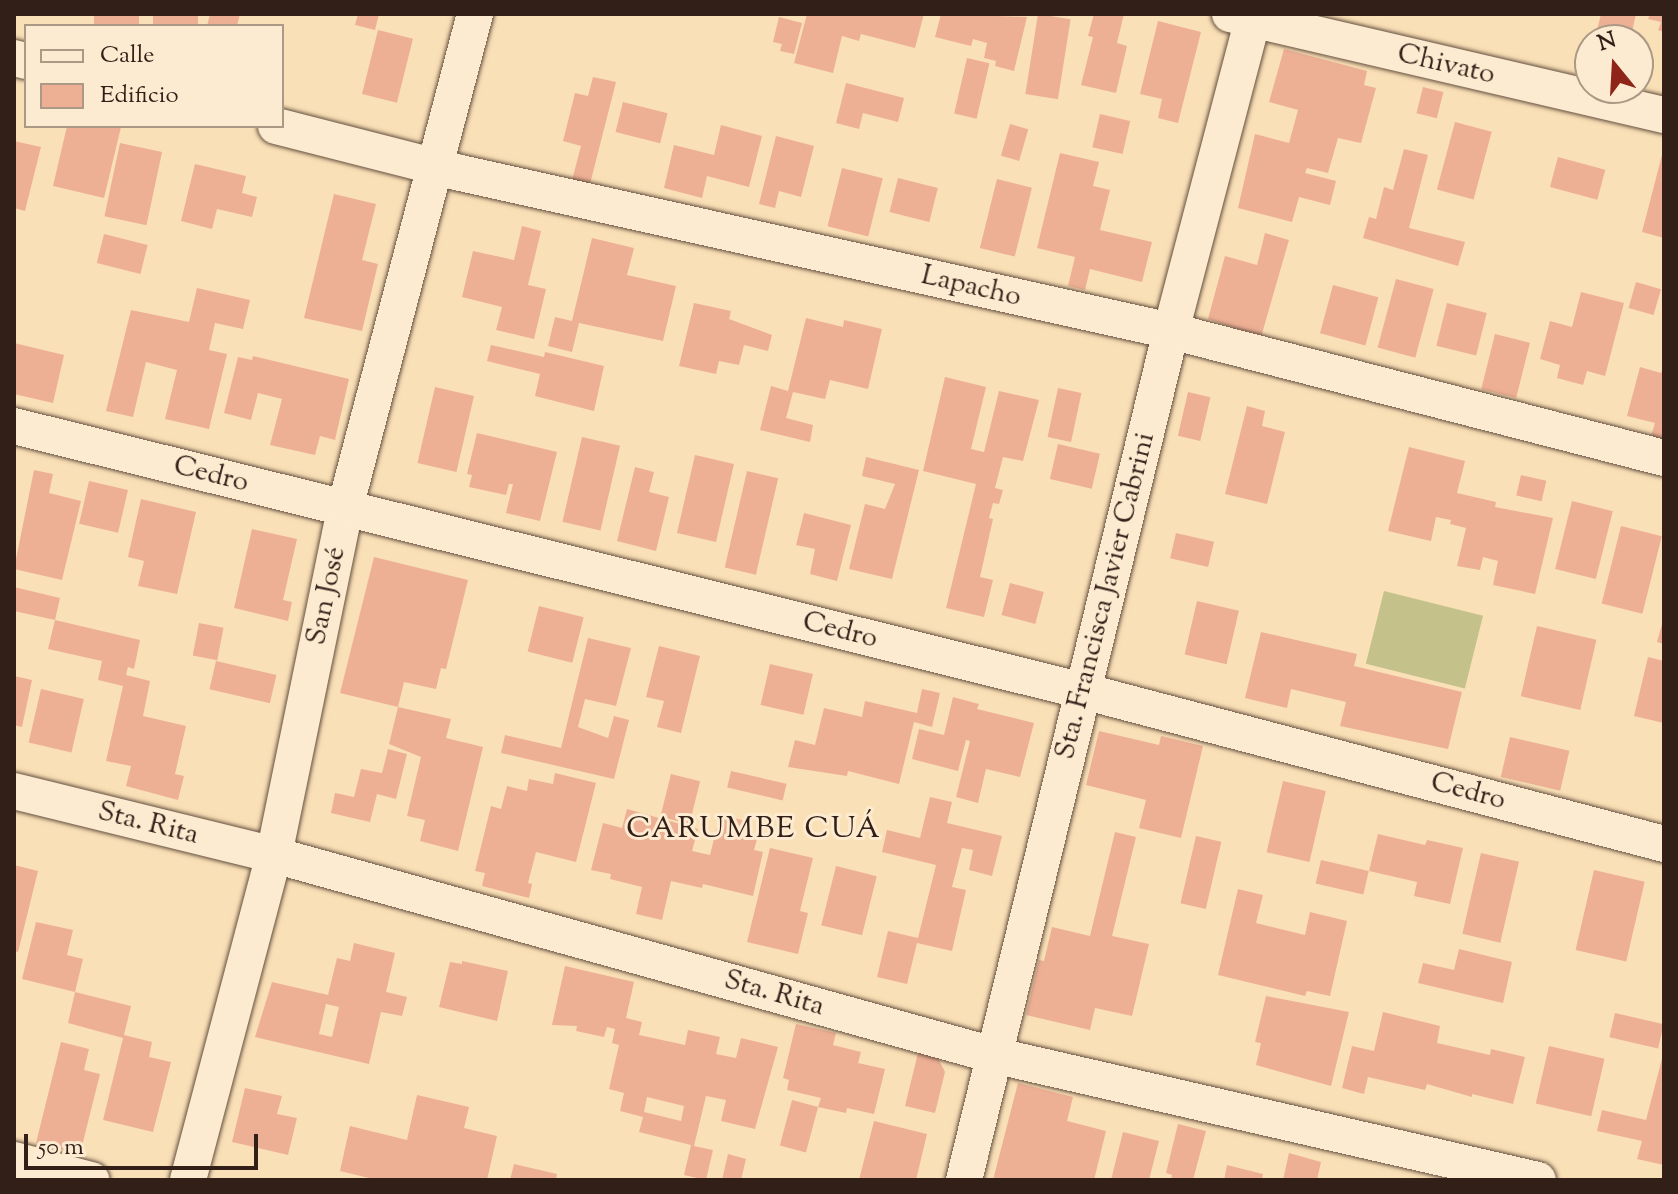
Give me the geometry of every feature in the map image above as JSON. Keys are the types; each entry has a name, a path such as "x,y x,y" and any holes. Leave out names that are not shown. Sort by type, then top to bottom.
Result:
{"street":[{"name":"San José","path":"188,1180 274,855 345,508 475,14"},
{"name":"Chivato","path":"1245,16 1664,115"},
{"name":"Sta. Francisca Javier Cabrini","path":"964,1180 1245,16"},
{"name":"Lapacho","path":"284,128 433,167 1171,331 1664,458"},
{"name":"Cedro","path":"14,426 1083,691 1664,844"},
{"name":"Sta. Rita","path":"14,791 274,855 993,1055 1538,1180"},
{"path":"14,1160 91,1180"}],"shaded area":[{"path":"1384,591 1483,616 1465,688 1366,664"}],"building":[{"path":"94,14 139,14 139,24 94,24"},
{"path":"153,14 198,14 198,24 153,24"},
{"path":"210,14 240,14 238,24 208,24"},
{"path":"358,14 379,14 375,30 355,25"},
{"path":"807,14 924,14 915,48 861,34 859,41 842,36 833,73 794,63"},
{"path":"941,14 1027,17 1014,71 995,66 996,61 984,58 987,43 973,39 971,46 935,37"},
{"path":"1038,14 1071,19 1058,99 1025,94"},
{"path":"1094,14 1124,14 1117,43 1127,46 1116,93 1081,85 1093,37 1088,36"},
{"path":"1601,14 1636,14 1634,24 1598,24"},
{"path":"1650,14 1664,14 1664,32 1658,30 1661,22 1648,19"},
{"path":"779,17 802,23 794,54 780,51 782,44 773,42"},
{"path":"1158,21 1201,32 1178,123 1158,118 1162,99 1140,94"},
{"path":"378,30 413,39 397,103 362,94"},
{"path":"1284,49 1367,71 1364,85 1376,88 1361,143 1338,138 1328,173 1307,168 1305,173 1336,181 1330,205 1299,197 1292,222 1238,208 1255,134 1289,143 1298,110 1269,102"},
{"path":"967,58 989,63 977,119 954,114"},
{"path":"593,77 616,82 590,184 572,180 581,146 563,141 575,93 588,96"},
{"path":"846,83 904,98 898,122 863,113 859,129 836,123"},
{"path":"1423,87 1443,92 1437,118 1416,113"},
{"path":"623,102 668,113 660,143 616,132"},
{"path":"1100,114 1130,121 1123,154 1092,147"},
{"path":"1455,122 1492,132 1474,199 1437,190"},
{"path":"1010,124 1028,129 1019,161 1001,156"},
{"path":"721,125 762,136 749,187 707,176 702,198 664,188 674,145 714,155"},
{"path":"67,128 121,128 104,198 53,186"},
{"path":"776,136 814,146 801,197 779,191 775,208 759,204"},
{"path":"14,141 41,147 25,211 14,208"},
{"path":"120,143 162,152 146,225 104,216"},
{"path":"1404,149 1428,155 1409,228 1465,242 1458,266 1363,238 1369,217 1376,219 1384,187 1393,190"},
{"path":"1664,151 1664,238 1642,232"},
{"path":"1060,153 1099,162 1093,186 1110,190 1100,230 1152,242 1142,282 1090,269 1085,290 1068,286 1075,257 1037,248"},
{"path":"1558,157 1605,170 1597,200 1550,187"},
{"path":"195,164 246,176 242,193 257,197 252,217 217,209 212,229 181,221"},
{"path":"842,168 883,178 868,236 827,226"},
{"path":"898,178 938,188 929,222 890,212"},
{"path":"997,179 1032,188 1015,257 980,248"},
{"path":"334,194 376,204 362,260 378,264 362,331 304,318"},
{"path":"522,226 541,231 528,285 546,289 534,339 496,330 502,307 462,297 473,251 514,260"},
{"path":"1265,233 1289,240 1261,337 1208,319 1225,256 1257,265"},
{"path":"104,234 148,245 140,274 97,263"},
{"path":"592,238 634,248 627,275 676,286 663,341 579,323 572,352 548,346 555,317 572,321"},
{"path":"1396,279 1434,289 1415,358 1378,348"},
{"path":"1636,282 1661,289 1654,315 1629,308"},
{"path":"1333,285 1378,297 1365,345 1320,333"},
{"path":"197,288 250,300 243,329 215,323 209,350 227,354 209,429 165,419 177,370 146,362 133,417 106,411 131,310 189,322"},
{"path":"1581,292 1624,303 1605,376 1587,371 1583,385 1557,378 1560,365 1540,359 1550,321 1572,327"},
{"path":"694,303 731,311 729,319 772,335 768,351 744,345 739,365 719,361 716,374 679,366"},
{"path":"1447,303 1487,313 1476,356 1436,346"},
{"path":"806,318 843,327 844,320 882,329 868,389 830,380 825,399 793,392 786,418 813,425 810,442 760,430 771,386 788,391"},
{"path":"1495,334 1530,343 1516,398 1481,389"},
{"path":"14,343 64,355 53,403 14,394"},
{"path":"491,345 544,357 545,352 604,366 594,411 535,396 540,374 487,361"},
{"path":"253,356 349,379 335,440 320,436 315,455 270,445 282,399 258,393 251,420 224,413 238,357 252,360"},
{"path":"1664,366 1664,440 1651,436 1655,423 1627,416 1640,367 1661,373"},
{"path":"945,377 986,387 971,449 984,452 999,391 1039,400 1023,461 1003,457 995,488 1003,490 999,504 993,503 989,518 993,519 980,577 993,580 984,617 946,608 976,484 923,471"},
{"path":"435,387 474,396 456,472 417,463"},
{"path":"1058,388 1081,393 1071,442 1048,437"},
{"path":"1188,392 1210,397 1200,441 1178,436"},
{"path":"1247,406 1265,411 1262,426 1285,432 1267,504 1225,494"},
{"path":"477,433 557,452 540,521 506,513 513,484 509,484 506,495 469,487 472,475 467,474"},
{"path":"582,437 620,446 600,531 562,522"},
{"path":"1058,444 1100,454 1092,489 1050,479"},
{"path":"1409,447 1465,461 1457,493 1496,502 1495,507 1553,518 1535,594 1493,585 1498,561 1483,557 1480,570 1457,566 1466,528 1450,524 1451,520 1436,517 1431,541 1388,531"},
{"path":"695,455 734,464 716,542 677,533"},
{"path":"866,457 919,470 892,579 849,569 865,504 885,509 895,484 862,476"},
{"path":"635,467 654,472 649,492 669,497 656,551 617,541"},
{"path":"34,470 53,474 49,493 81,501 62,580 14,569"},
{"path":"747,471 778,478 756,575 725,567"},
{"path":"1521,475 1546,481 1542,501 1516,495"},
{"path":"89,481 128,490 118,533 79,524"},
{"path":"141,499 196,512 177,594 138,586 144,561 128,557"},
{"path":"1572,501 1613,511 1596,579 1555,569"},
{"path":"804,513 851,525 837,581 810,574 815,549 796,545"},
{"path":"1621,526 1662,536 1642,614 1602,604"},
{"path":"252,529 297,539 283,600 292,602 288,621 234,608"},
{"path":"1176,533 1214,542 1208,567 1170,558"},
{"path":"374,557 468,580 446,669 441,668 436,689 404,682 398,707 340,693"},
{"path":"1010,583 1044,592 1035,624 1001,615"},
{"path":"14,587 60,598 55,620 14,611"},
{"path":"1197,601 1239,611 1227,664 1185,655"},
{"path":"539,606 584,617 572,663 528,652"},
{"path":"1664,617 1664,644 1657,642"},
{"path":"55,620 140,640 134,669 128,667 126,675 150,681 143,716 186,726 175,774 184,776 178,800 126,786 131,766 106,761 123,686 98,680 102,661 48,649"},
{"path":"199,623 224,628 217,660 193,655"},
{"path":"1537,626 1596,640 1580,710 1521,696"},
{"path":"1261,632 1357,654 1354,666 1462,692 1448,749 1340,726 1346,702 1291,689 1287,708 1245,698"},
{"path":"588,638 631,648 616,706 585,699 578,727 608,738 614,716 629,720 614,779 501,753 505,735 561,748"},
{"path":"659,646 700,656 681,733 657,727 664,701 646,697"},
{"path":"1648,657 1664,661 1664,723 1634,716"},
{"path":"216,661 276,675 270,703 209,689"},
{"path":"770,664 813,674 803,715 761,705"},
{"path":"14,676 32,680 22,727 14,725"},
{"path":"41,689 84,699 71,752 29,743"},
{"path":"922,689 940,693 932,727 914,722 899,784 848,771 847,776 788,767 795,740 815,745 824,708 862,717 865,701 917,713"},
{"path":"953,697 979,704 977,709 1034,723 1020,777 986,769 978,803 956,797 970,741 966,740 958,771 912,759 919,729 944,735"},
{"path":"398,707 451,719 446,738 483,747 458,851 420,841 425,820 407,816 421,757 389,744"},
{"path":"1099,731 1159,745 1161,736 1203,746 1181,838 1139,828 1146,800 1086,785"},
{"path":"1510,737 1569,751 1560,791 1501,777"},
{"path":"388,749 407,754 396,799 377,794 370,822 331,813 335,793 354,797 361,769 382,773"},
{"path":"731,771 787,784 783,800 727,788"},
{"path":"555,773 596,783 576,862 536,852 528,883 532,884 529,898 482,886 485,873 475,871 491,806 501,809 507,786 527,791 529,779 553,784"},
{"path":"671,774 700,781 689,824 660,817"},
{"path":"1283,781 1326,791 1309,862 1267,852"},
{"path":"930,797 952,802 947,823 1002,836 992,876 969,870 973,850 962,848 952,887 966,890 952,951 917,943 907,984 877,977 888,931 918,938 936,865 882,852 887,830 920,838"},
{"path":"627,809 698,829 692,851 710,855 720,815 746,821 743,835 757,839 754,850 763,852 753,896 703,884 702,888 671,881 662,920 636,914 642,887 610,879 611,874 591,870 603,823 622,828"},
{"path":"1115,832 1136,837 1112,936 1149,944 1132,1016 1095,1008 1090,1030 1026,1015 1039,960 1044,961 1052,927 1090,936"},
{"path":"1378,834 1425,845 1427,840 1463,848 1450,904 1414,896 1417,882 1369,871"},
{"path":"1196,836 1221,842 1206,909 1180,903"},
{"path":"770,848 813,858 800,911 808,913 798,954 747,942"},
{"path":"1481,853 1519,862 1500,943 1462,934"},
{"path":"1321,860 1369,871 1363,894 1316,883"},
{"path":"14,865 38,871 18,952 14,951"},
{"path":"836,866 877,876 862,935 821,925"},
{"path":"1594,870 1645,882 1626,962 1576,950"},
{"path":"1238,889 1263,895 1256,923 1305,935 1310,912 1347,921 1330,996 1307,991 1305,996 1218,975"},
{"path":"36,922 73,930 67,955 83,959 75,992 22,979"},
{"path":"354,943 395,953 386,992 407,997 402,1016 381,1012 369,1064 255,1037 272,982 328,995 337,958 350,961","holes":["326,1004 339,1007 332,1037 319,1034"]},
{"path":"1459,949 1512,962 1503,1003 1418,983 1423,963 1454,970"},
{"path":"462,961 508,971 497,1021 439,1007 450,962 462,964"},
{"path":"565,966 634,982 626,1018 642,1022 639,1035 685,1045 688,1030 720,1037 716,1054 736,1058 741,1038 778,1047 755,1129 721,1121 726,1100 706,1096 694,1146 713,1150 706,1180 684,1175 691,1145 639,1132 643,1117 620,1111 624,1093 609,1089 619,1045 612,1043 615,1029 607,1027 604,1037 576,1031 577,1026 552,1025","holes":["647,1097 684,1106 681,1121 644,1112"]},
{"path":"75,992 131,1006 124,1035 152,1042 149,1057 171,1062 153,1132 103,1120 123,1038 68,1023"},
{"path":"1266,996 1349,1012 1331,1086 1256,1065 1261,1043 1255,1042"},
{"path":"1383,1012 1440,1026 1437,1043 1490,1055 1491,1049 1525,1057 1513,1104 1472,1094 1472,1097 1427,1084 1425,1090 1368,1077 1364,1094 1342,1088 1352,1046 1374,1051"},
{"path":"1615,1013 1664,1024 1658,1049 1609,1037"},
{"path":"796,1024 836,1033 833,1045 861,1052 858,1063 885,1069 874,1114 847,1108 846,1113 818,1107 821,1098 787,1090 789,1080 783,1078"},
{"path":"61,1042 89,1049 84,1070 100,1074 80,1154 36,1143"},
{"path":"1549,1046 1605,1059 1591,1116 1536,1103"},
{"path":"1664,1051 1664,1165 1637,1159 1642,1141 1597,1131 1602,1110 1646,1120"},
{"path":"918,1053 938,1058 945,1072 935,1113 905,1106"},
{"path":"1018,1083 1073,1097 1067,1121 1106,1131 1094,1180 993,1180"},
{"path":"245,1088 282,1096 277,1114 297,1118 288,1155 232,1142"},
{"path":"417,1095 469,1107 464,1128 497,1136 487,1180 377,1180 340,1171 350,1126 407,1140"},
{"path":"792,1100 818,1107 806,1152 780,1145"},
{"path":"874,1121 927,1134 916,1180 859,1180"},
{"path":"1178,1124 1206,1131 1193,1180 1171,1180 1172,1175 1166,1173"},
{"path":"1123,1132 1159,1141 1149,1180 1111,1180"},
{"path":"1289,1153 1321,1162 1317,1180 1283,1180"},
{"path":"728,1154 746,1159 741,1180 722,1180"},
{"path":"514,1164 557,1174 556,1180 510,1180"},
{"path":"1227,1165 1263,1174 1262,1180 1224,1180"}],"district":[{"name":"CARUMBE CUÁ","path":"754,830"}]}
